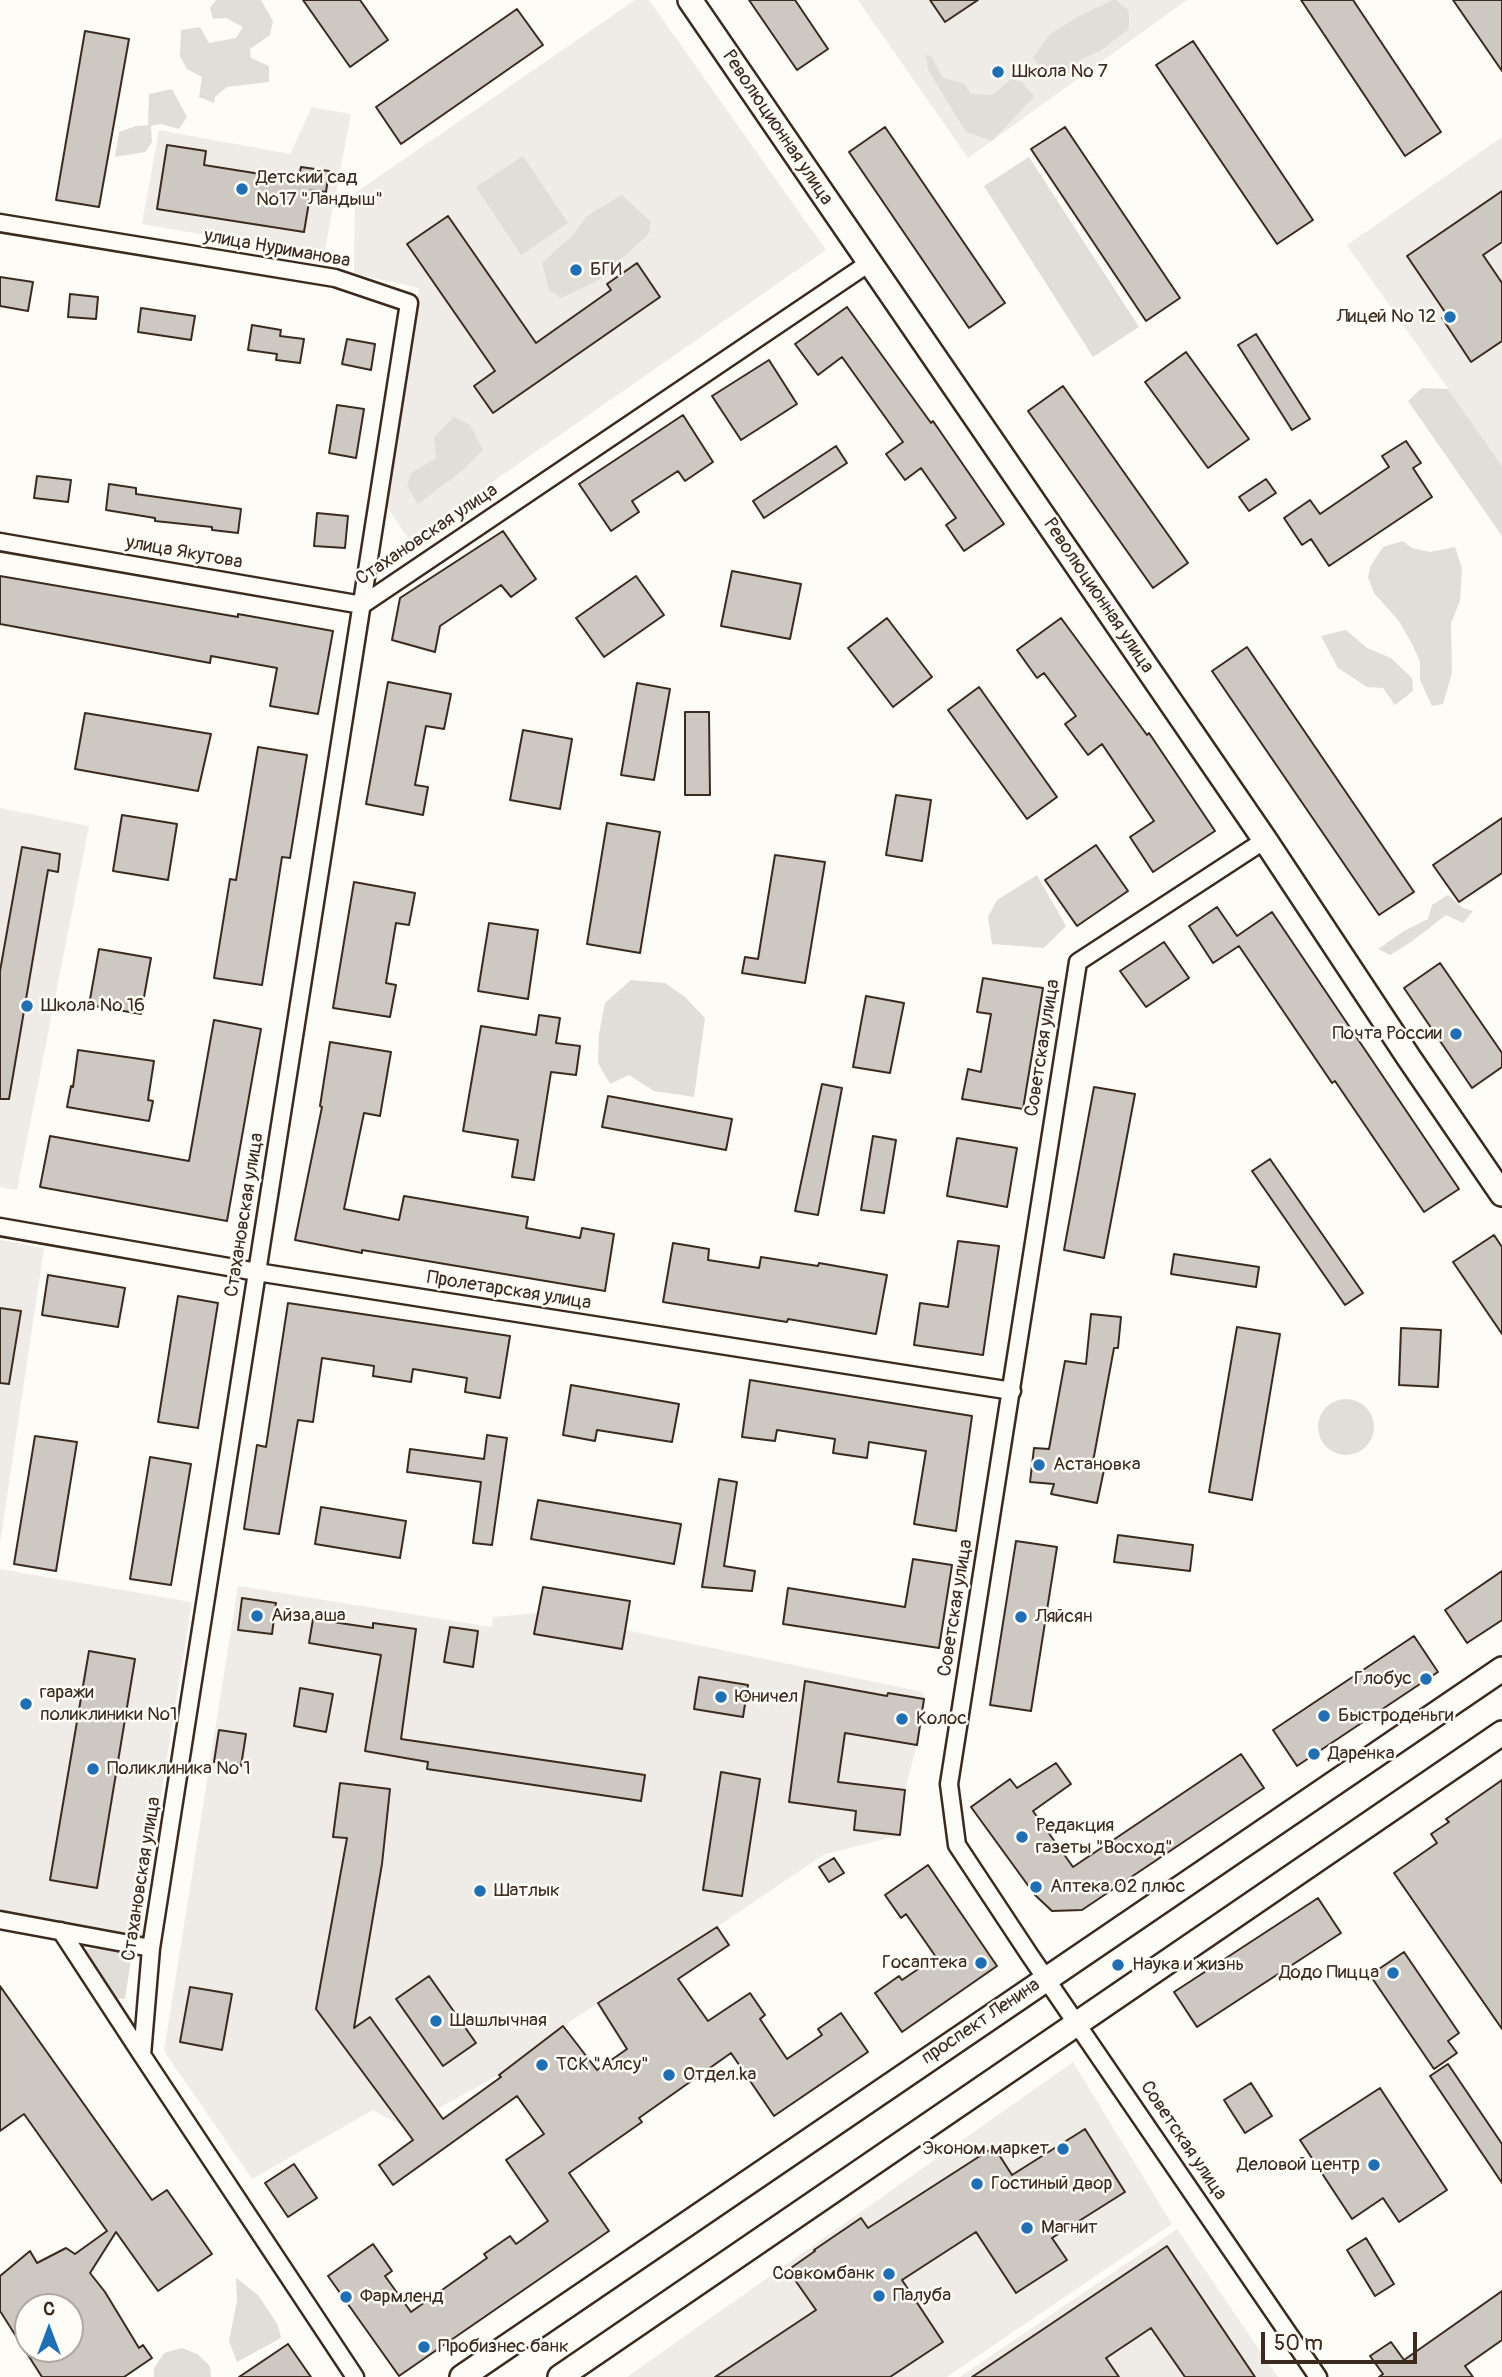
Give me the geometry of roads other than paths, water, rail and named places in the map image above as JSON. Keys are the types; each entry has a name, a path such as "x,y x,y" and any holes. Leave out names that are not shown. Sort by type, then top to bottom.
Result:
{"street":[{"name":"Революционная улица","path":"690,0 1265,841 1502,1194"},
{"name":"улица Нуриманова","path":"0,223 335,278 409,303 362,604"},
{"name":"Стахановская улица","path":"142,2055 152,1948 362,604 869,263"},
{"name":"улица Якутова","path":"0,542 362,604"},
{"name":"Советская улица","path":"1265,841 1078,962 949,1784 957,1845 1318,2377"},
{"name":"Пролетарская улица","path":"0,1227 257,1272 1012,1391"},
{"name":"проспект Ленина","path":"462,2377 1502,1669"},
{"path":"560,2377 1502,1733"},
{"path":"0,1920 152,1948"},
{"path":"61,1931 355,2377"}],"place":[{"name":"Школа № 7","path":"998,72"},
{"name":"Детский сад №17 \"Ландыш\"","path":"242,189"},
{"name":"БГИ","path":"576,270"},
{"name":"Лицей № 12","path":"1450,317"},
{"name":"Школа № 16","path":"27,1006"},
{"name":"Почта России","path":"1456,1034"},
{"name":"Астановка","path":"1039,1465"},
{"name":"Айза аша","path":"257,1616"},
{"name":"Ляйсян","path":"1021,1617"},
{"name":"Глобус","path":"1426,1679"},
{"name":"Юничел","path":"721,1697"},
{"name":"гаражи поликлиники №1","path":"26,1704"},
{"name":"Быстроденьги","path":"1324,1716"},
{"name":"Колос","path":"902,1719"},
{"name":"Даренка","path":"1314,1754"},
{"name":"Поликлиника № 1","path":"93,1769"},
{"name":"Редакция газеты \"Восход\"","path":"1022,1837"},
{"name":"Аптека 02 плюс","path":"1036,1887"},
{"name":"Шатлык","path":"480,1891"},
{"name":"Госаптека","path":"981,1963"},
{"name":"Наука и жизнь","path":"1118,1965"},
{"name":"Додо Пицца","path":"1393,1973"},
{"name":"Шашлычная","path":"436,2021"},
{"name":"ТСК \"Алсу\"","path":"542,2065"},
{"name":"Отдел.ka","path":"669,2075"},
{"name":"Эконом маркет","path":"1063,2149"},
{"name":"Деловой центр","path":"1374,2165"},
{"name":"Гостиный двор","path":"977,2184"},
{"name":"Магнит","path":"1027,2228"},
{"name":"Совкомбанк","path":"889,2274"},
{"name":"Палуба","path":"879,2296"},
{"name":"Фармленд","path":"346,2297"},
{"name":"Пробизнес банк","path":"424,2347"}]}
